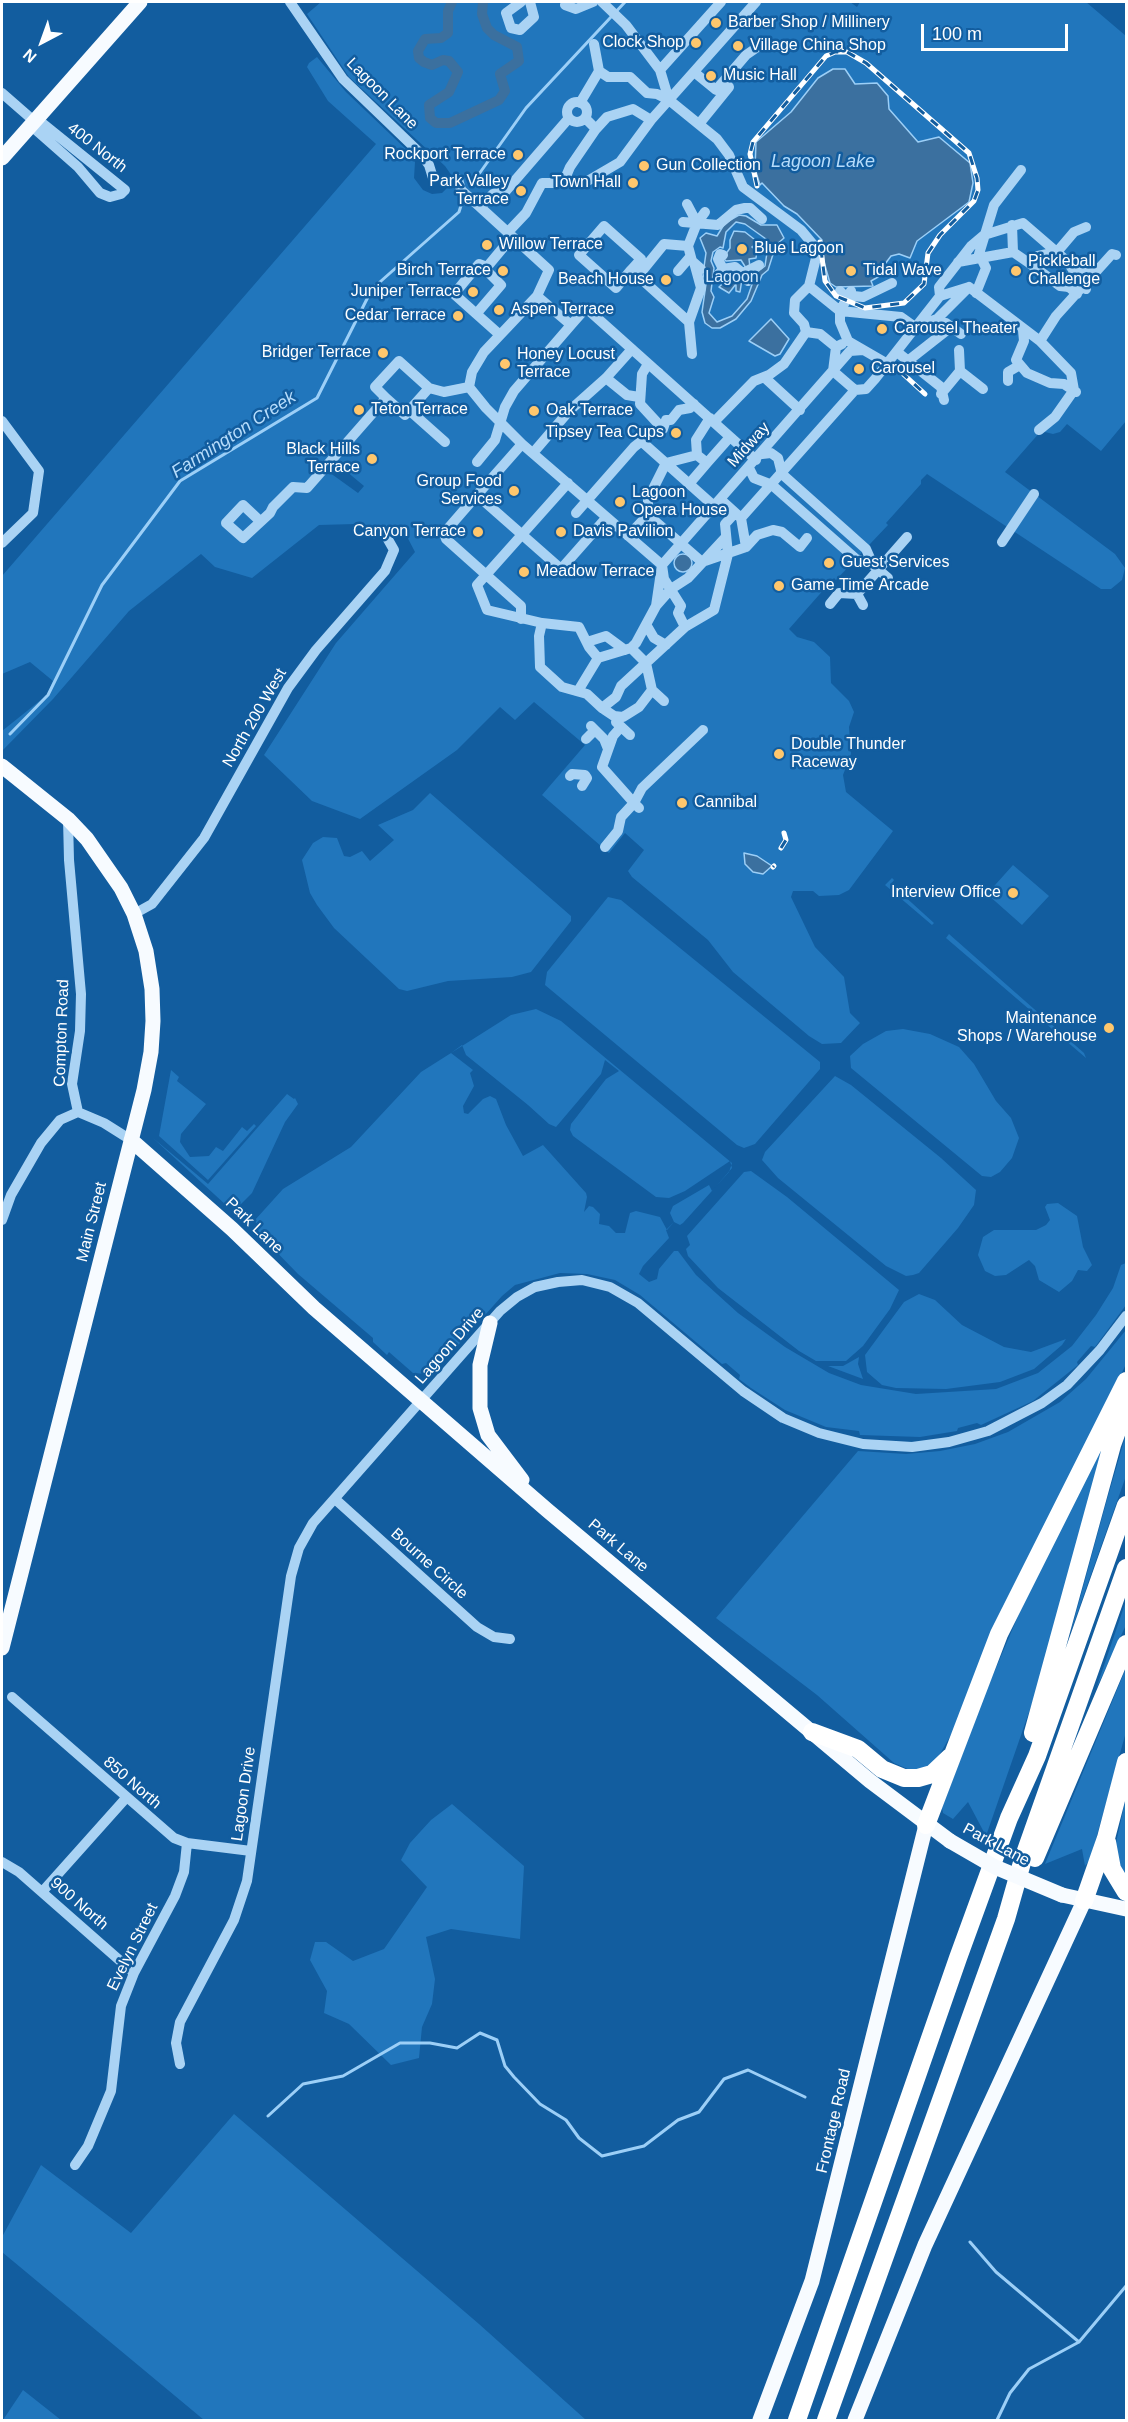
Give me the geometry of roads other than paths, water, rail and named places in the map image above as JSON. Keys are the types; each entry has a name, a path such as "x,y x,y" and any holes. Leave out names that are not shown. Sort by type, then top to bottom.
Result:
{"highway":[{"path":"926,1825 999,1634 1126,1381"},
{"path":"797,2421 1009,1818 1112,1445 1126,1407"},
{"path":"1009,1818 1037,1756 1126,1505"},
{"path":"826,2421 1006,1919 1023,1859 1126,1568"},
{"path":"1006,1919 1033,1863 1126,1644"},
{"path":"812,1732 858,1749 882,1769 904,1778 918,1778 932,1774 945,1764 957,1745"},
{"path":"1084,1901 1106,1838 1126,1762"},
{"path":"1106,1838 1112,1869 1126,1892"},
{"path":"791,2421 823,2346"}],"main road":[{"path":"2,158 140,2"},
{"name":"Main Street","path":"2,766 68,819 105,863 134,914 146,951 152,989 153,1021 151,1052 132,1140 2,1648"},
{"name":"Park Lane","path":"132,1140 421,1401 547,1510 926,1825 995,1867 1062,1895 1126,1909"},
{"path":"490,1323 478,1380 483,1420 495,1447 547,1510"},
{"name":"Frontage Road","path":"760,2421 812,2281 926,1825"},
{"path":"855,2421 925,2245 1084,1901"}],"street":[{"name":"Lagoon Lane","path":"290,2 343,79 414,147 429,165 433,178"},
{"path":"521,2 506,13 511,28 520,30 534,17 530,2"},
{"path":"565,5 576,9 593,2"},
{"path":"660,70 721,2"},
{"path":"487,267 526,213 542,183 564,181 584,183 620,162 651,120 756,2"},
{"path":"609,9 660,70 669,99"},
{"path":"480,207 493,194 505,192 569,118 569,106 580,103 599,71 594,44"},
{"path":"694,72 716,90 746,55 759,46"},
{"path":"599,71 608,77 630,77 648,93 657,93 669,99 725,148 743,187 794,225 814,244 816,258 809,286 795,300 794,313 804,324 806,332 784,364 754,381 712,420 696,440 697,455 707,463"},
{"path":"699,124 729,87"},
{"name":"400 North","path":"2,93 34,121 36,130 65,148 125,190 116,197 105,196 65,148"},
{"path":"580,103 586,109 585,118"},
{"path":"564,181 570,166 607,117 633,109 651,120"},
{"path":"569,118 577,122 585,118"},
{"path":"585,118 596,129"},
{"path":"988,260 979,254 994,205 1021,170"},
{"path":"458,179 461,190 549,270 537,297 484,352 472,372 469,387"},
{"path":"687,204 697,223"},
{"path":"683,222 718,225 736,210 748,206 762,216"},
{"path":"692,354 689,322 696,309 701,288 694,259 697,223 705,212"},
{"path":"602,710 633,675 685,627 714,610 728,554 725,524 738,516 772,485 855,390 866,389 897,352 958,262 984,235 1017,221"},
{"path":"1013,252 1017,221"},
{"path":"1017,221 1057,252 1074,272 1078,289"},
{"path":"634,273 641,259 604,226 579,255 616,288 634,273 664,244 694,259"},
{"path":"1029,263 1038,256 1057,252 1074,232 1086,227"},
{"path":"958,262 988,260 1013,252"},
{"path":"1013,252 1060,286 1078,289"},
{"path":"723,255 720,254 718,259 720,272 735,267 746,277 759,265"},
{"path":"1074,272 1091,267 1112,254 1116,255"},
{"path":"678,271 694,259"},
{"path":"915,327 942,314 972,290 986,268 988,260"},
{"path":"487,267 479,264 454,294 500,335"},
{"path":"477,313 501,285 487,271 487,267"},
{"path":"1040,341 1091,267"},
{"path":"634,273 689,322"},
{"path":"886,363 848,341 840,322 840,311 847,293 869,295 892,284"},
{"path":"809,286 840,311 901,316 915,327"},
{"path":"936,292 972,290 1040,341 1071,373 1076,392"},
{"path":"936,292 942,314 951,327 961,334"},
{"path":"537,297 571,325"},
{"path":"477,462 495,440 505,407 514,391 586,308 648,364 667,378 756,461"},
{"path":"909,360 951,327"},
{"path":"1023,330 1024,341 1016,357 1027,374 1050,383 1064,384 1076,392"},
{"path":"806,332 820,334 836,347"},
{"path":"836,347 848,341"},
{"path":"836,347 833,371 855,390"},
{"path":"533,453 569,411 606,378 632,349"},
{"name":"Midway","path":"662,565 756,461 850,351 862,350"},
{"path":"897,352 941,387 943,397 960,371 959,350"},
{"path":"429,388 405,415 375,387 399,361 429,388 444,392 469,387"},
{"path":"648,364 642,374 639,397 644,410 646,438 666,463 689,484 738,516 746,547"},
{"path":"1008,381 1008,372 1020,364"},
{"path":"960,371 983,389"},
{"path":"764,377 800,410"},
{"path":"606,378 627,395 639,397"},
{"path":"469,387 486,408 522,444 662,565 664,579 681,606 678,613 685,627"},
{"path":"1039,430 1055,417 1076,392"},
{"path":"260,521 293,487 307,488 386,398"},
{"path":"576,513 608,474 646,438 663,429 666,420 671,420 679,410 690,408 694,404"},
{"path":"409,410 445,442"},
{"path":"644,410 663,429"},
{"path":"2,421 39,471 33,513 2,543"},
{"path":"689,484 730,437"},
{"path":"522,444 444,533 446,539 521,606 525,620 539,636"},
{"path":"756,461 771,453 778,458 782,474 866,549 876,567 888,578"},
{"path":"628,536 648,515 648,499 666,463 697,455"},
{"path":"756,461 754,478 772,485 856,559 876,567"},
{"path":"568,483 477,585 482,604 487,610 525,620 579,627 598,658"},
{"path":"1002,542 1034,494"},
{"path":"477,495 564,571 606,518"},
{"path":"648,515 702,562"},
{"path":"702,562 746,547 757,535 773,531 782,532 800,547 807,538"},
{"name":"North 200 West","path":"134,914 152,904 204,838 288,688 316,650 385,571 394,550 386,536"},
{"path":"581,695 598,658 628,649 646,626 656,606 670,590 688,578 726,537"},
{"path":"857,594 876,567 907,537"},
{"path":"656,606 662,565"},
{"path":"830,604 839,593 857,594"},
{"path":"857,594 863,605"},
{"path":"547,622 539,636 540,667 562,687 581,695 614,716 623,717 639,707 652,690"},
{"path":"646,626 654,638 666,645"},
{"path":"587,642 606,636 628,649 646,663 652,690 664,701"},
{"path":"633,675 650,678"},
{"path":"614,716 619,730 629,736"},
{"path":"586,740 593,728 604,739 608,749"},
{"path":"570,776 572,774 585,775 602,767 608,749 619,730"},
{"path":"605,847 618,831 621,817 637,805 642,788 681,757 703,730"},
{"path":"602,767 637,805"},
{"path":"582,786 587,778 585,775"},
{"name":"Compton Road","path":"68,819 69,860 81,994 80,1032 72,1084 78,1112"},
{"path":"2,1220 11,1195 41,1143 60,1120 78,1112 104,1123 132,1140"},
{"name":"Lagoon Drive","path":"180,2064 176,2043 180,2022 234,1920 247,1881 294,1560 305,1535 335,1499 490,1323 517,1297 535,1287 582,1280 610,1287 638,1303 743,1391 783,1418 819,1433 863,1444 912,1447 949,1442 988,1431 1042,1403 1067,1385 1100,1350 1126,1316"},
{"name":"Bourne Circle","path":"335,1499 477,1627 494,1637 510,1639"},
{"name":"850 North","path":"12,1697 164,1831 187,1843 251,1851"},
{"path":"42,1892 126,1798"},
{"name":"Evelyn Street","path":"75,2165 88,2146 111,2091 121,2006 134,1973 175,1896 184,1872 187,1843"},
{"name":"900 North","path":"2,1862 19,1872 134,1973"}],"water":[{"name":"Lagoon Lake","path":"833,69 845,69 855,84 877,83 888,96 889,109 918,142 939,137 970,163 973,183 969,202 917,241 910,258 899,254 891,256 885,264 885,273 871,281 873,286 836,287 830,283 824,262 822,240 797,214 784,206 762,183 760,185 755,169 756,142 791,112 818,78"},
{"path":"739,215 746,216 761,225 777,225 784,238 776,245 768,270 762,275 751,301 736,319 720,328 712,328 705,323 702,312 706,284 703,274 706,253 700,238 706,233 717,236 725,223","holes":["736,222 745,224 766,239 768,246 765,266 756,273 747,299 732,316 717,322 709,313 714,297 711,291 714,268 711,261 713,252 720,247 723,248 726,232"]},
{"name":"Blue Lagoon","path":"734,231 745,232 759,243 752,247 757,250 756,258 749,259 750,268 746,268 741,260 726,261 723,258 730,248 730,240"},
{"path":"733,274 742,279 740,292 736,291 736,284 729,293 719,287"},
{"path":"771,319 789,339 780,354 775,356 749,341"},
{"path":"679,554 687,554 692,559 690,570 679,572 674,567 674,559"},
{"path":"744,853 757,856 772,866 763,874 753,872 745,864"}],"waterway":[{"path":"452,2 448,11 448,33 441,38 425,39 418,51 419,58 424,62 432,65 443,60 449,61 458,72 449,92 429,105 430,118 436,123 450,123 499,100 505,91 500,74 519,61 517,47 494,35 487,28 482,14 483,2"},
{"name":"Farmington Creek","path":"474,181 526,108 625,2"},
{"name":"Farmington Creek","path":"10,734 48,695 102,585 180,481 317,398 372,289 459,212 463,199"},
{"path":"268,2116 303,2084 343,2076 400,2043 430,2043 457,2048 480,2033 497,2040 505,2066 540,2104 566,2120 579,2138 602,2156 644,2146 678,2120 699,2112 724,2079 748,2070 805,2097"},
{"path":"970,2242 996,2272 1079,2342"},
{"path":"997,2420 1010,2393 1029,2369 1079,2342 1126,2286"}],"railway":[{"path":"757,186 750,154 753,142 826,56 835,52 847,52 866,63 969,153 977,178 978,190 974,201 940,235 928,253 924,284 904,303 865,308 836,296 825,281 820,242"},
{"path":"901,372 925,394"},
{"path":"781,848 786,840 784,833"}],"place":[{"name":"Barber Shop / Millinery","path":"716,23"},
{"name":"Clock Shop","path":"696,43"},
{"name":"Village China Shop","path":"738,46"},
{"name":"Music Hall","path":"711,76"},
{"name":"Rockport Terrace","path":"518,155"},
{"name":"Gun Collection","path":"644,166"},
{"name":"Town Hall","path":"633,183"},
{"name":"Park Valley Terrace","path":"521,191"},
{"name":"Willow Terrace","path":"487,245"},
{"name":"Blue Lagoon","path":"742,249"},
{"name":"Birch Terrace","path":"503,271"},
{"name":"Tidal Wave","path":"851,271"},
{"name":"Pickleball Challenge","path":"1016,271"},
{"name":"Beach House","path":"666,280"},
{"name":"Juniper Terrace","path":"473,292"},
{"name":"Aspen Terrace","path":"499,310"},
{"name":"Cedar Terrace","path":"458,316"},
{"name":"Carousel Theater","path":"882,329"},
{"name":"Bridger Terrace","path":"383,353"},
{"name":"Honey Locust Terrace","path":"505,364"},
{"name":"Carousel","path":"859,369"},
{"name":"Teton Terrace","path":"359,410"},
{"name":"Oak Terrace","path":"534,411"},
{"name":"Tipsey Tea Cups","path":"676,433"},
{"name":"Black Hills Terrace","path":"372,459"},
{"name":"Group Food Services","path":"514,491"},
{"name":"Lagoon Opera House","path":"620,502"},
{"name":"Canyon Terrace","path":"478,532"},
{"name":"Davis Pavilion","path":"561,532"},
{"name":"Guest Services","path":"829,563"},
{"name":"Meadow Terrace","path":"524,572"},
{"name":"Game Time Arcade","path":"779,586"},
{"name":"Double Thunder Raceway","path":"779,754"},
{"name":"Cannibal","path":"682,803"},
{"name":"Interview Office","path":"1013,893"},
{"name":"Maintenance Shops / Warehouse","path":"1109,1028"}],"park label":[{"name":"Lagoon","path":"732,278"}]}
